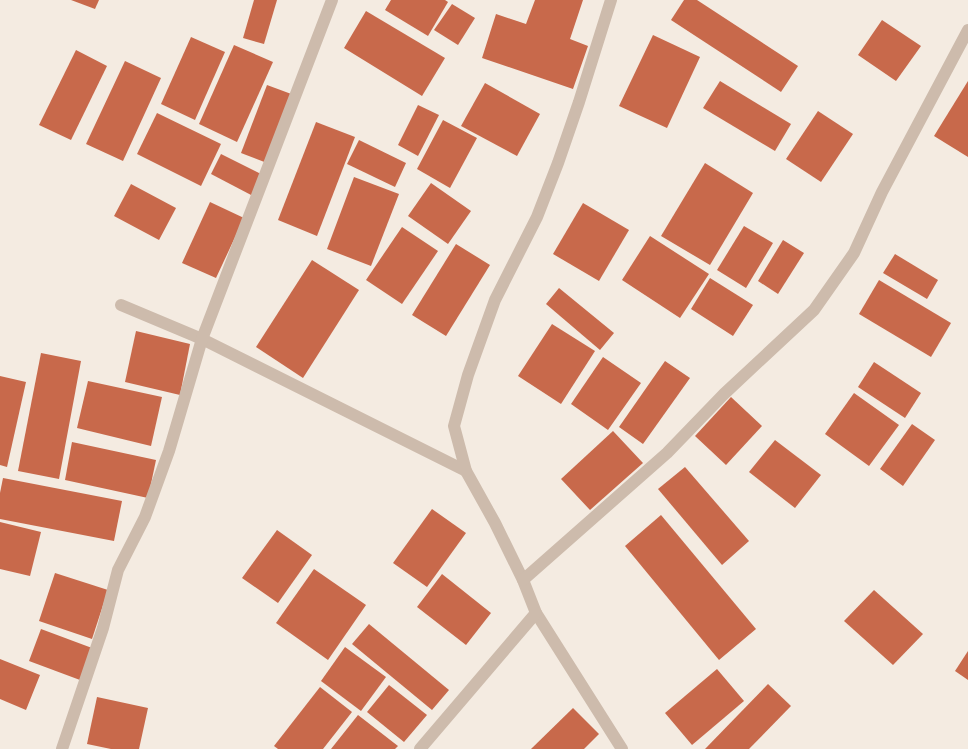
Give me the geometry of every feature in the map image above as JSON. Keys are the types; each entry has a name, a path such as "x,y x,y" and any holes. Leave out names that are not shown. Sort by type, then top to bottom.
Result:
{"street":[{"path":"62,749 104,628 118,570 145,516 169,451 202,339 332,0"},
{"path":"611,0 558,163 537,217 495,300 468,375 454,426 466,471 495,523 523,580 536,613 622,749"},
{"path":"523,580 667,453 724,394 814,310 854,253 882,192 968,30"},
{"path":"121,305 202,339 466,471"},
{"path":"420,749 536,613"}],"building":[{"path":"71,0 99,0 95,9"},
{"path":"254,0 277,0 264,44 243,38"},
{"path":"391,0 445,0 448,2 428,36 385,10"},
{"path":"535,0 583,0 570,39 588,46 573,89 482,58 496,14 526,24"},
{"path":"684,0 697,0 798,66 781,92 671,20"},
{"path":"452,4 475,18 458,45 434,30"},
{"path":"366,11 445,58 422,96 344,48"},
{"path":"882,20 921,46 896,81 858,55"},
{"path":"653,35 700,57 667,128 619,106"},
{"path":"191,37 225,52 195,120 161,104"},
{"path":"234,45 273,62 237,142 199,124"},
{"path":"76,50 107,66 71,140 39,125"},
{"path":"125,61 161,78 123,161 86,144"},
{"path":"720,81 791,124 775,151 703,108"},
{"path":"968,81 968,157 934,136"},
{"path":"485,83 540,114 517,156 461,126"},
{"path":"267,85 294,95 267,163 241,153"},
{"path":"418,105 439,115 418,156 398,145"},
{"path":"818,111 853,134 821,182 786,159"},
{"path":"157,113 221,144 201,186 137,154"},
{"path":"443,120 477,138 450,188 417,169"},
{"path":"316,122 355,137 317,236 278,220"},
{"path":"359,140 406,163 395,187 347,164"},
{"path":"221,154 263,175 253,196 211,174"},
{"path":"705,163 753,193 710,265 661,236"},
{"path":"354,177 399,194 371,266 327,249"},
{"path":"431,183 471,211 448,244 408,216"},
{"path":"131,184 176,208 159,240 114,216"},
{"path":"210,202 244,218 216,278 182,263"},
{"path":"583,203 629,230 599,281 553,254"},
{"path":"744,226 773,243 746,288 717,270"},
{"path":"402,227 438,251 402,304 366,280"},
{"path":"650,236 709,274 680,318 622,280"},
{"path":"783,240 804,253 778,294 758,281"},
{"path":"456,244 490,265 446,336 412,315"},
{"path":"895,254 938,280 927,299 883,273"},
{"path":"312,260 359,290 303,378 256,347"},
{"path":"710,278 753,305 733,336 691,309"},
{"path":"879,280 951,323 931,357 859,314"},
{"path":"559,288 614,333 600,350 546,304"},
{"path":"552,324 595,351 561,404 518,376"},
{"path":"136,331 190,344 180,395 125,382"},
{"path":"41,353 81,361 59,479 18,471"},
{"path":"603,357 641,383 608,430 571,404"},
{"path":"665,361 690,378 643,444 619,427"},
{"path":"874,362 921,393 905,418 858,387"},
{"path":"0,376 26,382 7,467 0,465"},
{"path":"88,381 162,397 151,446 77,428"},
{"path":"854,393 899,425 869,466 825,434"},
{"path":"731,397 762,426 726,465 695,436"},
{"path":"912,424 935,440 903,486 880,469"},
{"path":"613,431 643,463 590,510 561,479"},
{"path":"775,440 821,475 795,508 749,472"},
{"path":"72,442 156,460 148,498 65,480"},
{"path":"685,467 749,541 722,565 658,489"},
{"path":"3,478 122,501 114,541 0,519 0,493"},
{"path":"432,509 466,533 427,587 393,563"},
{"path":"661,515 756,629 719,660 625,546"},
{"path":"0,522 41,532 30,576 0,569"},
{"path":"277,530 312,555 278,603 242,578"},
{"path":"314,569 366,605 328,660 276,623"},
{"path":"55,573 108,590 92,639 39,621"},
{"path":"442,574 491,613 466,645 417,607"},
{"path":"874,590 923,634 893,665 844,621"},
{"path":"369,624 449,690 432,710 352,644"},
{"path":"41,629 92,648 80,680 29,661"},
{"path":"345,647 386,677 361,711 321,681"},
{"path":"968,651 968,680 955,671"},
{"path":"0,659 40,675 26,710 0,699"},
{"path":"717,669 744,701 692,745 665,713"},
{"path":"768,684 791,706 749,749 705,749"},
{"path":"389,685 427,715 404,742 367,712"},
{"path":"320,687 352,712 323,749 278,749 274,746"},
{"path":"97,697 148,708 139,749 111,749 87,744"},
{"path":"573,708 599,734 584,749 531,749"},
{"path":"358,715 398,746 395,749 331,749"}]}
